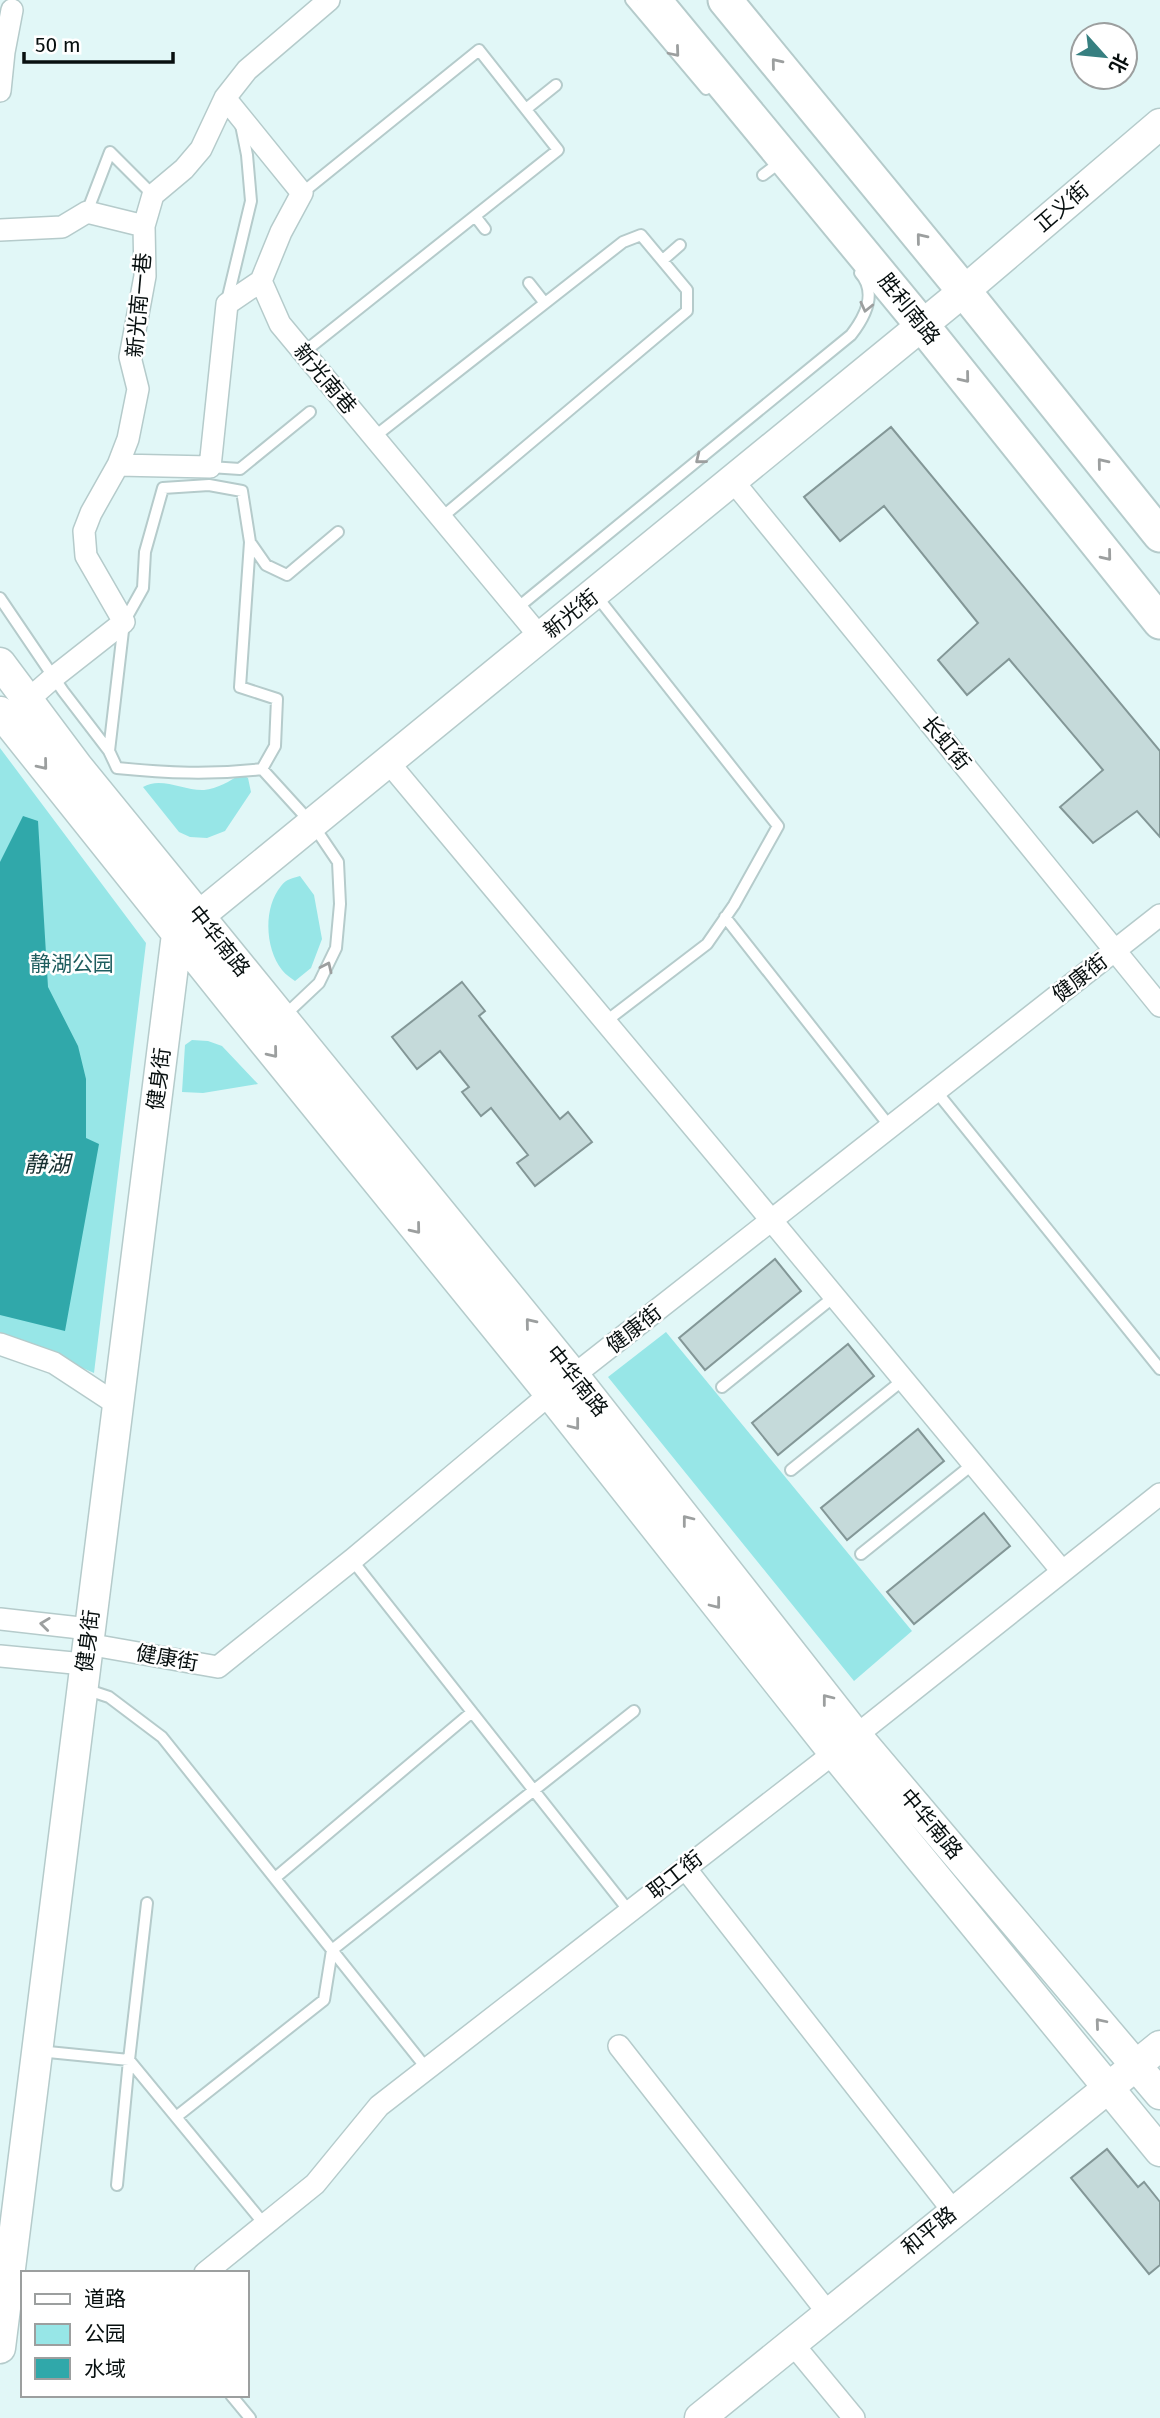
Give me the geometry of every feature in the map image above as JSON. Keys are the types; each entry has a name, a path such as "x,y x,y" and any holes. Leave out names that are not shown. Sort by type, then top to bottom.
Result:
{"main road":[{"path":"725,0 1160,535"},
{"name":"胜利南路","path":"645,9 773,168 922,325 1160,622"},
{"name":"正义街","path":"964,291 1160,124"},
{"name":"新光街","path":"188,926 964,291"},
{"name":"中华南路","path":"0,663 77,766 188,926 230,1000 562,1385"},
{"path":"0,712 188,926"},
{"name":"中华南路","path":"188,926 282,1017 562,1385 844,1744 1107,2087 1160,2151"},
{"name":"健身街","path":"0,2348 14,2296 37,2051 86,1656 118,1405 188,926"},
{"name":"中华南路","path":"844,1744 1160,2094"},
{"name":"和平路","path":"700,2418 1160,2046"}],"street":[{"path":"153,195 184,169 201,149 232,106 247,70 329,0"},
{"path":"0,92 4,52 13,9"},
{"path":"118,465 210,467 226,304 261,281 281,232 302,193 232,106"},
{"name":"新光南一巷","path":"124,622 86,556 84,531 118,465 128,439 138,390 130,357 145,276 144,226 153,195"},
{"path":"0,230 62,226 87,212 144,226"},
{"name":"新光南巷","path":"261,281 280,324 541,638"},
{"name":"长虹街","path":"733,481 1160,1006"},
{"path":"29,699 124,622"},
{"path":"389,763 1062,1571"},
{"name":"健康街","path":"86,1656 218,1667 352,1560 562,1385 1160,915"},
{"path":"0,1344 54,1363 118,1405"},
{"name":"职工街","path":"208,2271 315,2184 379,2106 1160,1494"},
{"path":"0,1619 86,1656"},
{"path":"0,1656 86,1656"},
{"path":"685,1868 954,2212"},
{"path":"619,2046 828,2313"},
{"path":"792,2343 854,2418"}],"lane":[{"path":"645,9 713,97"},
{"path":"302,193 479,50 558,150 303,352"},
{"path":"526,109 556,85"},
{"path":"226,304 251,201 247,155 232,106"},
{"path":"87,212 110,152 153,195"},
{"path":"475,216 485,229"},
{"path":"374,437 624,242 641,235 664,259 687,290 687,311 441,518"},
{"path":"664,259 680,245"},
{"path":"516,609 851,335 862,321 869,303 866,279 849,259"},
{"path":"529,283 544,302"},
{"path":"210,467 240,469 310,412"},
{"path":"108,751 124,622 143,588 145,552 163,488 209,485 242,491 250,542 240,687 277,699 275,746 262,769"},
{"path":"250,542 266,565 288,575 338,532"},
{"path":"595,594 778,827 707,944 606,1022"},
{"path":"0,598 108,751 117,768 176,774 219,774 262,769"},
{"path":"262,769 313,825 338,862 340,904 336,948 319,983 282,1017"},
{"path":"725,917 891,1128"},
{"path":"936,1091 1160,1368"},
{"path":"722,1387 835,1296"},
{"path":"791,1470 904,1380"},
{"path":"861,1554 973,1464"},
{"path":"352,1560 629,1911"},
{"path":"86,1656 109,1698 162,1737 427,2069"},
{"path":"176,2117 324,2000 332,1950 634,1711"},
{"path":"275,1878 472,1712"},
{"path":"117,2185 147,1903"},
{"path":"37,2051 129,2060 265,2225"},
{"path":"233,2397 250,2418"}],"green space":[{"name":"静湖公园","path":"0,748 146,943 94,1373 0,1332"},
{"path":"241,774 248,778 251,792 225,831 207,838 190,837 179,832 143,787 165,783 204,790 219,786"},
{"path":"300,876 314,895 322,939 311,968 295,981 276,961 268,928 275,895 287,880"},
{"path":"192,1040 208,1041 222,1046 258,1084 203,1093 182,1092 185,1045"},
{"path":"666,1332 912,1631 854,1681 608,1377"}],"water":[{"name":"静湖","path":"23,816 38,821 48,987 78,1046 86,1079 86,1138 99,1144 65,1331 0,1315 0,862"}],"building":[{"path":"891,427 1160,751 1160,837 1137,811 1093,843 1060,807 1103,770 1009,659 967,695 938,660 978,623 884,506 840,541 804,497"},
{"path":"462,982 485,1011 479,1016 560,1119 568,1112 592,1142 535,1186 517,1163 528,1155 491,1108 481,1116 462,1092 469,1087 440,1051 417,1069 392,1037"},
{"path":"775,1259 801,1291 705,1370 679,1338"},
{"path":"848,1344 874,1376 778,1455 752,1423"},
{"path":"918,1429 944,1461 847,1540 821,1508"},
{"path":"984,1513 1010,1546 914,1624 887,1592"},
{"path":"1107,2149 1138,2187 1144,2182 1160,2202 1160,2265 1149,2274 1071,2178"}]}
